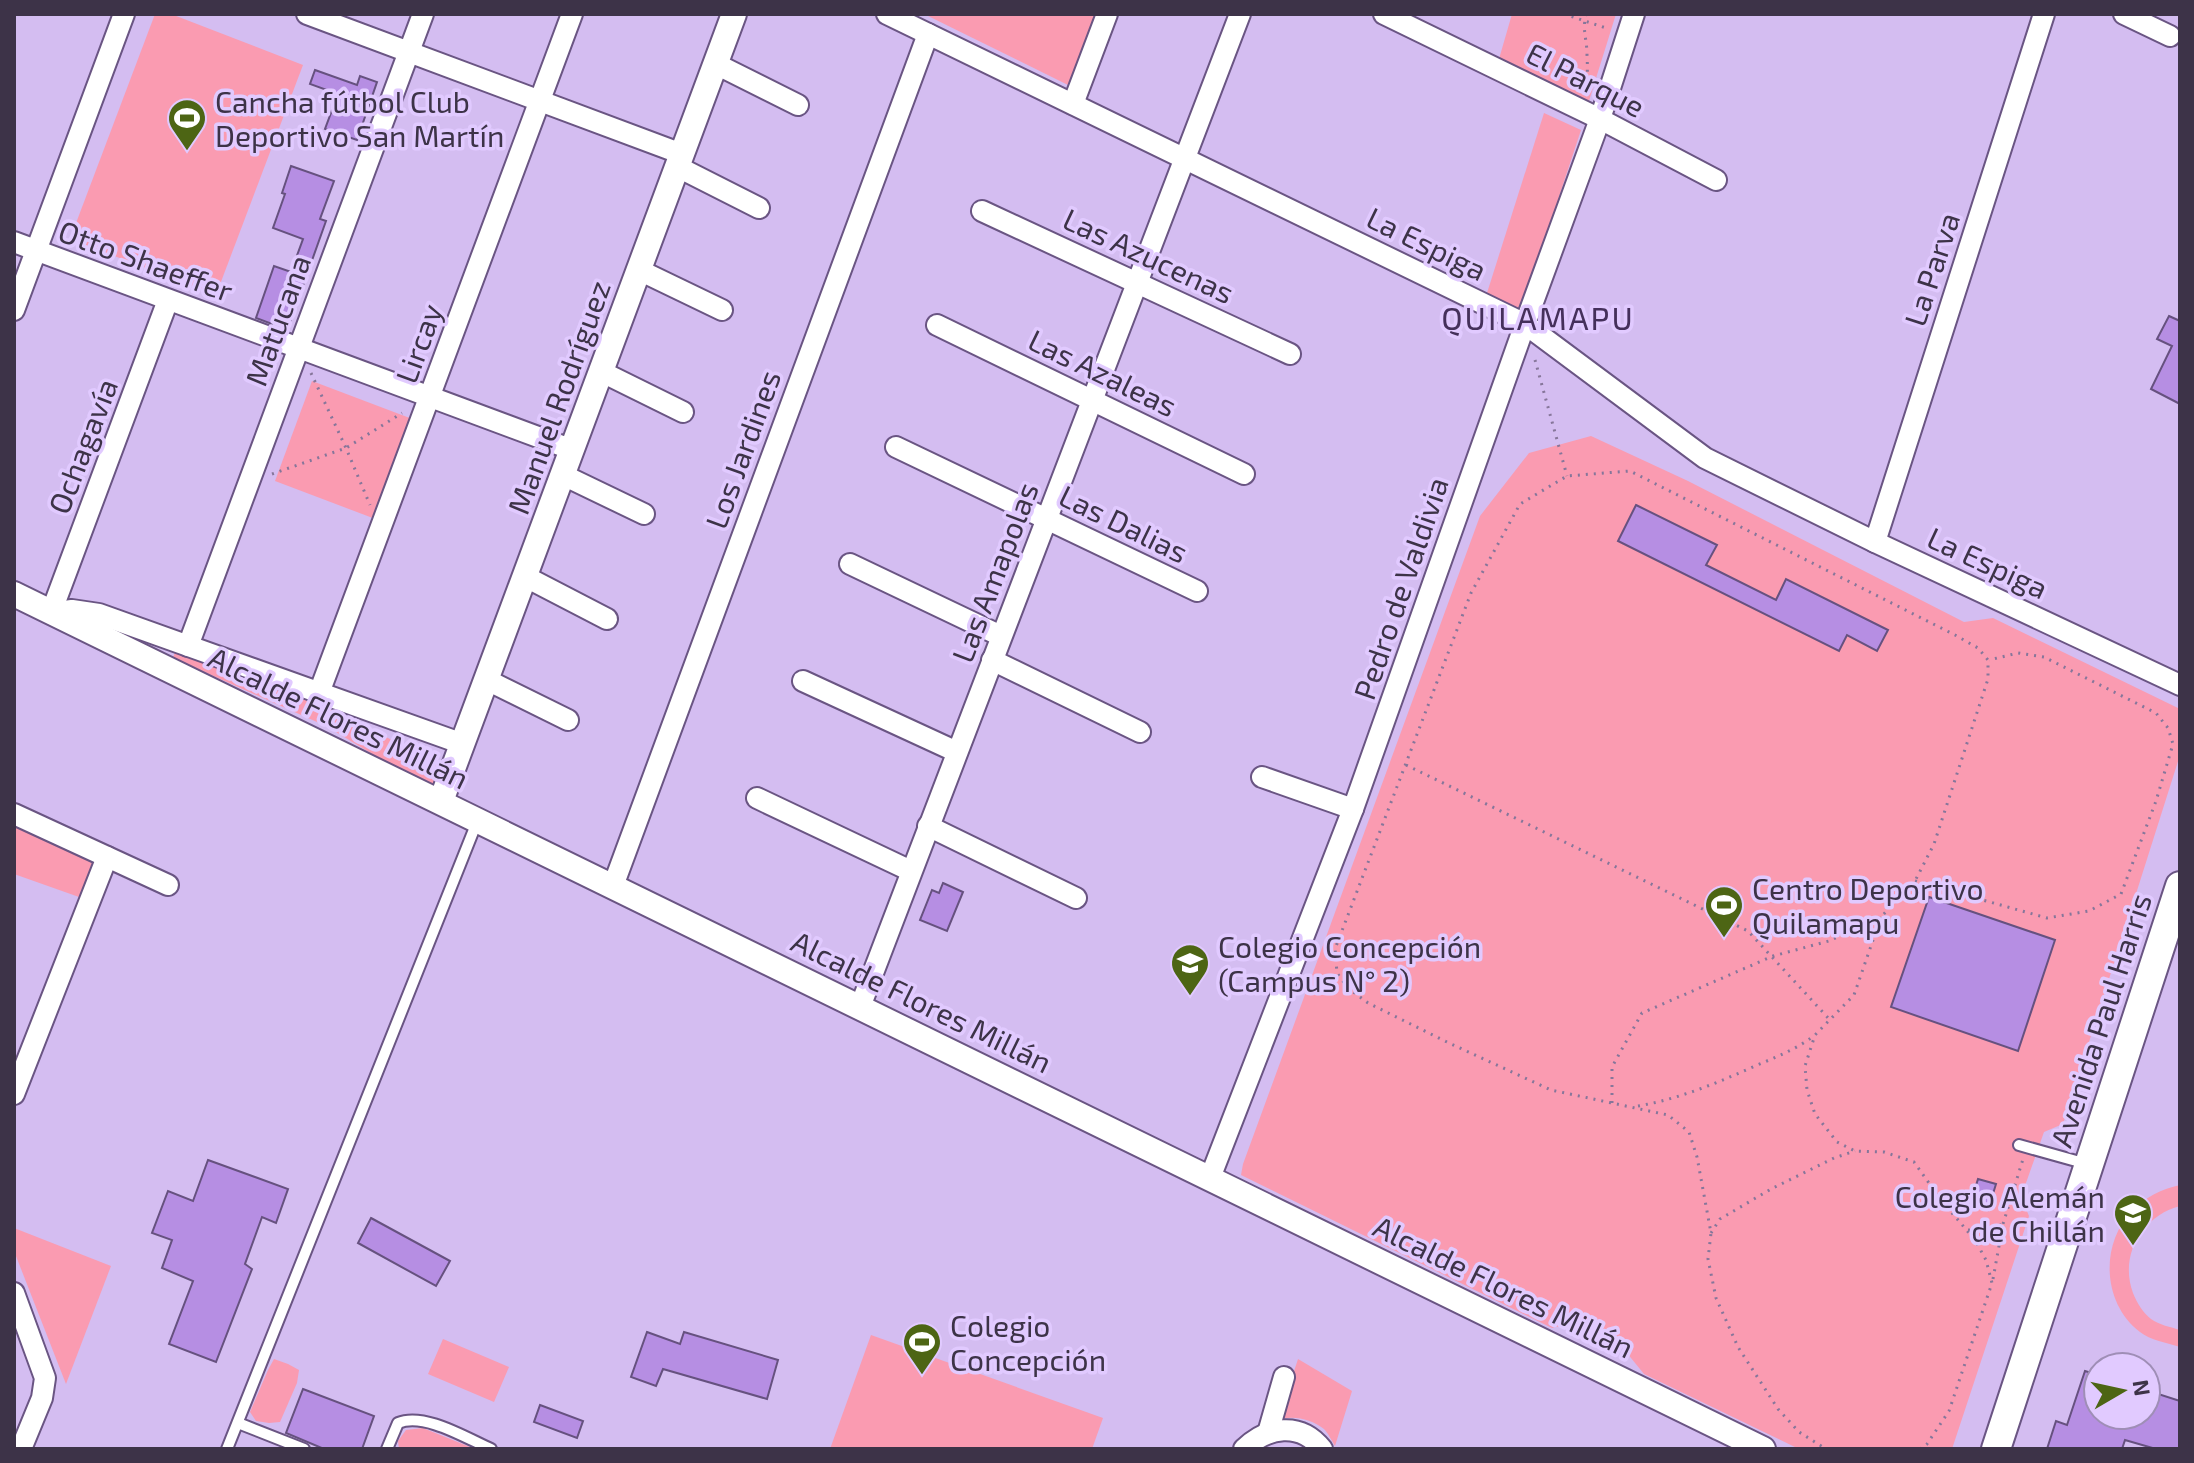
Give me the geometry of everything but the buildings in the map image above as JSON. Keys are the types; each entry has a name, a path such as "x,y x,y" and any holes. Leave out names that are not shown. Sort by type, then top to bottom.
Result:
{"main road":[{"name":"Avenida Paul Harris","path":"1996,1449 2180,886"}],"street":[{"path":"14,310 124,14"},
{"path":"307,14 540,101 680,160 759,208"},
{"name":"Matucana","path":"188,646 423,14"},
{"name":"Lircay","path":"319,693 572,14"},
{"name":"Manuel Rodríguez","path":"441,801 734,14"},
{"name":"La Espiga","path":"887,14 1525,324 1705,458 1875,542 2180,685"},
{"path":"1073,104 1107,14"},
{"name":"Las Amapolas","path":"860,1007 1240,14"},
{"name":"El Parque","path":"1384,14 1600,119 1716,180"},
{"name":"Pedro de Valdivia","path":"1210,1178 1353,809 1600,119 1634,14"},
{"name":"La Parva","path":"1875,542 2044,14"},
{"path":"2124,14 2170,36"},
{"name":"Los Jardines","path":"613,886 928,34"},
{"path":"716,64 798,105"},
{"name":"Las Azucenas","path":"982,211 1290,354"},
{"name":"Otto Shaeffer","path":"14,242 573,450"},
{"path":"639,270 722,310"},
{"name":"Ochagavía","path":"51,613 168,300"},
{"name":"Las Azaleas","path":"937,325 1244,474"},
{"path":"602,372 683,412"},
{"name":"Las Dalias","path":"896,447 1197,591"},
{"path":"563,475 644,514"},
{"path":"850,564 1001,636"},
{"path":"526,577 607,619"},
{"name":"Alcalde Flores Millán","path":"14,594 1763,1449"},
{"name":"Alcalde Flores Millán","path":"51,613 86,611 463,744"},
{"path":"992,660 1140,732"},
{"path":"487,680 568,720"},
{"path":"803,681 957,752"},
{"path":"1262,777 1353,809"},
{"path":"757,798 911,871"},
{"path":"14,814 168,885"},
{"path":"928,826 1076,898"},
{"path":"14,1094 107,857"},
{"path":"14,1293 45,1378 42,1398 21,1449"},
{"path":"1268,1433 1284,1377"},
{"path":"1244,1449 1261,1435 1281,1430 1302,1433 1322,1449"}],"lane":[{"path":"227,1449 478,820"},
{"path":"2023,1146 2089,1165"},
{"path":"387,1449 398,1423 408,1419 425,1420 491,1449"},
{"path":"238,1423 304,1449"}],"path":[{"path":"1564,14 1628,34"},
{"path":"1586,14 1583,33 1588,52 1587,79 1600,119"},
{"path":"1525,324 1567,476"},
{"path":"299,348 346,448 380,531"},
{"path":"249,482 346,448 430,397"},
{"path":"1612,1103 1612,1067 1642,1013 1773,956 1829,941 1881,917 1915,881 1934,844 1988,679 1988,660 1978,648 1630,471 1567,476 1520,504 1471,593 1335,949 1337,973 1348,988 1368,1003 1551,1090 1668,1115 1689,1132 1697,1157 1711,1233 1708,1259 1716,1298 1738,1347 1778,1409 1799,1432 1826,1449"},
{"path":"1915,881 2047,918 2089,911 2121,894 2156,801 2173,744 2168,728 2156,713 2044,657 2018,653 1988,660"},
{"path":"1406,765 1748,931 1831,1021"},
{"path":"1633,1107 1660,1103 1710,1086 1801,1046 1831,1021 1854,995 1881,917"},
{"path":"1815,1035 1805,1066 1807,1090 1815,1114 1837,1142 1855,1151"},
{"path":"1920,1449 1927,1444 1949,1411 1992,1283 2023,1146"},
{"path":"1711,1233 1720,1219 1834,1158 1855,1151 1884,1152 1914,1162 1967,1230 1986,1260 1992,1283"},
{"path":"1967,1230 1989,1229 2003,1224"}],"shaded area":[{"name":"Cancha fútbol Club Deportivo San Martín","path":"155,14 171,14 303,65 216,295 70,239"},
{"path":"924,14 1097,14 1070,86"},
{"path":"1512,14 1616,14 1588,104 1499,59"},
{"path":"1544,113 1581,130 1521,312 1487,293"},
{"path":"312,381 415,420 378,520 275,481"},
{"name":"Centro Deportivo Quilamapu","path":"1591,436 1688,481 1964,622 1993,618 2180,709 2180,755 2063,1124 2044,1132 2021,1197 2029,1216 1952,1449 1799,1449 1644,1374 1618,1342 1577,1322 1552,1328 1241,1175 1480,516 1529,453"},
{"path":"176,649 331,710 445,766 435,792 326,726 173,658"},
{"path":"14,822 94,859 79,897 14,874"},
{"name":"Colegio Alemán de Chillán","path":"2180,1185 2180,1206 2155,1218 2137,1239 2129,1265 2129,1279 2145,1314 2154,1321 2180,1330 2180,1347 2149,1337 2127,1320 2112,1290 2110,1256 2114,1240 2132,1211 2154,1194"},
{"path":"14,1228 111,1266 66,1384 14,1251"},
{"name":"Colegio Concepción","path":"871,1335 1103,1418 1092,1449 830,1449"},
{"path":"443,1339 509,1367 494,1402 428,1374"},
{"path":"274,1359 299,1370 297,1383 280,1422 256,1421 250,1412"},
{"path":"1298,1359 1352,1391 1335,1446 1324,1429 1313,1423 1296,1418 1278,1420"},
{"path":"423,1428 475,1449 399,1449 398,1441 406,1430"}],"place":[{"name":"Cancha fútbol Club Deportivo San Martín","path":"187,152"},
{"name":"Centro Deportivo Quilamapu","path":"1724,939"},
{"name":"Colegio Concepción (Campus N° 2)","path":"1190,997"},
{"name":"Colegio Alemán de Chillán","path":"2133,1247"},
{"name":"Colegio Concepción","path":"922,1376"}],"district":[{"name":"QUILAMAPU","path":"1538,317"}]}
